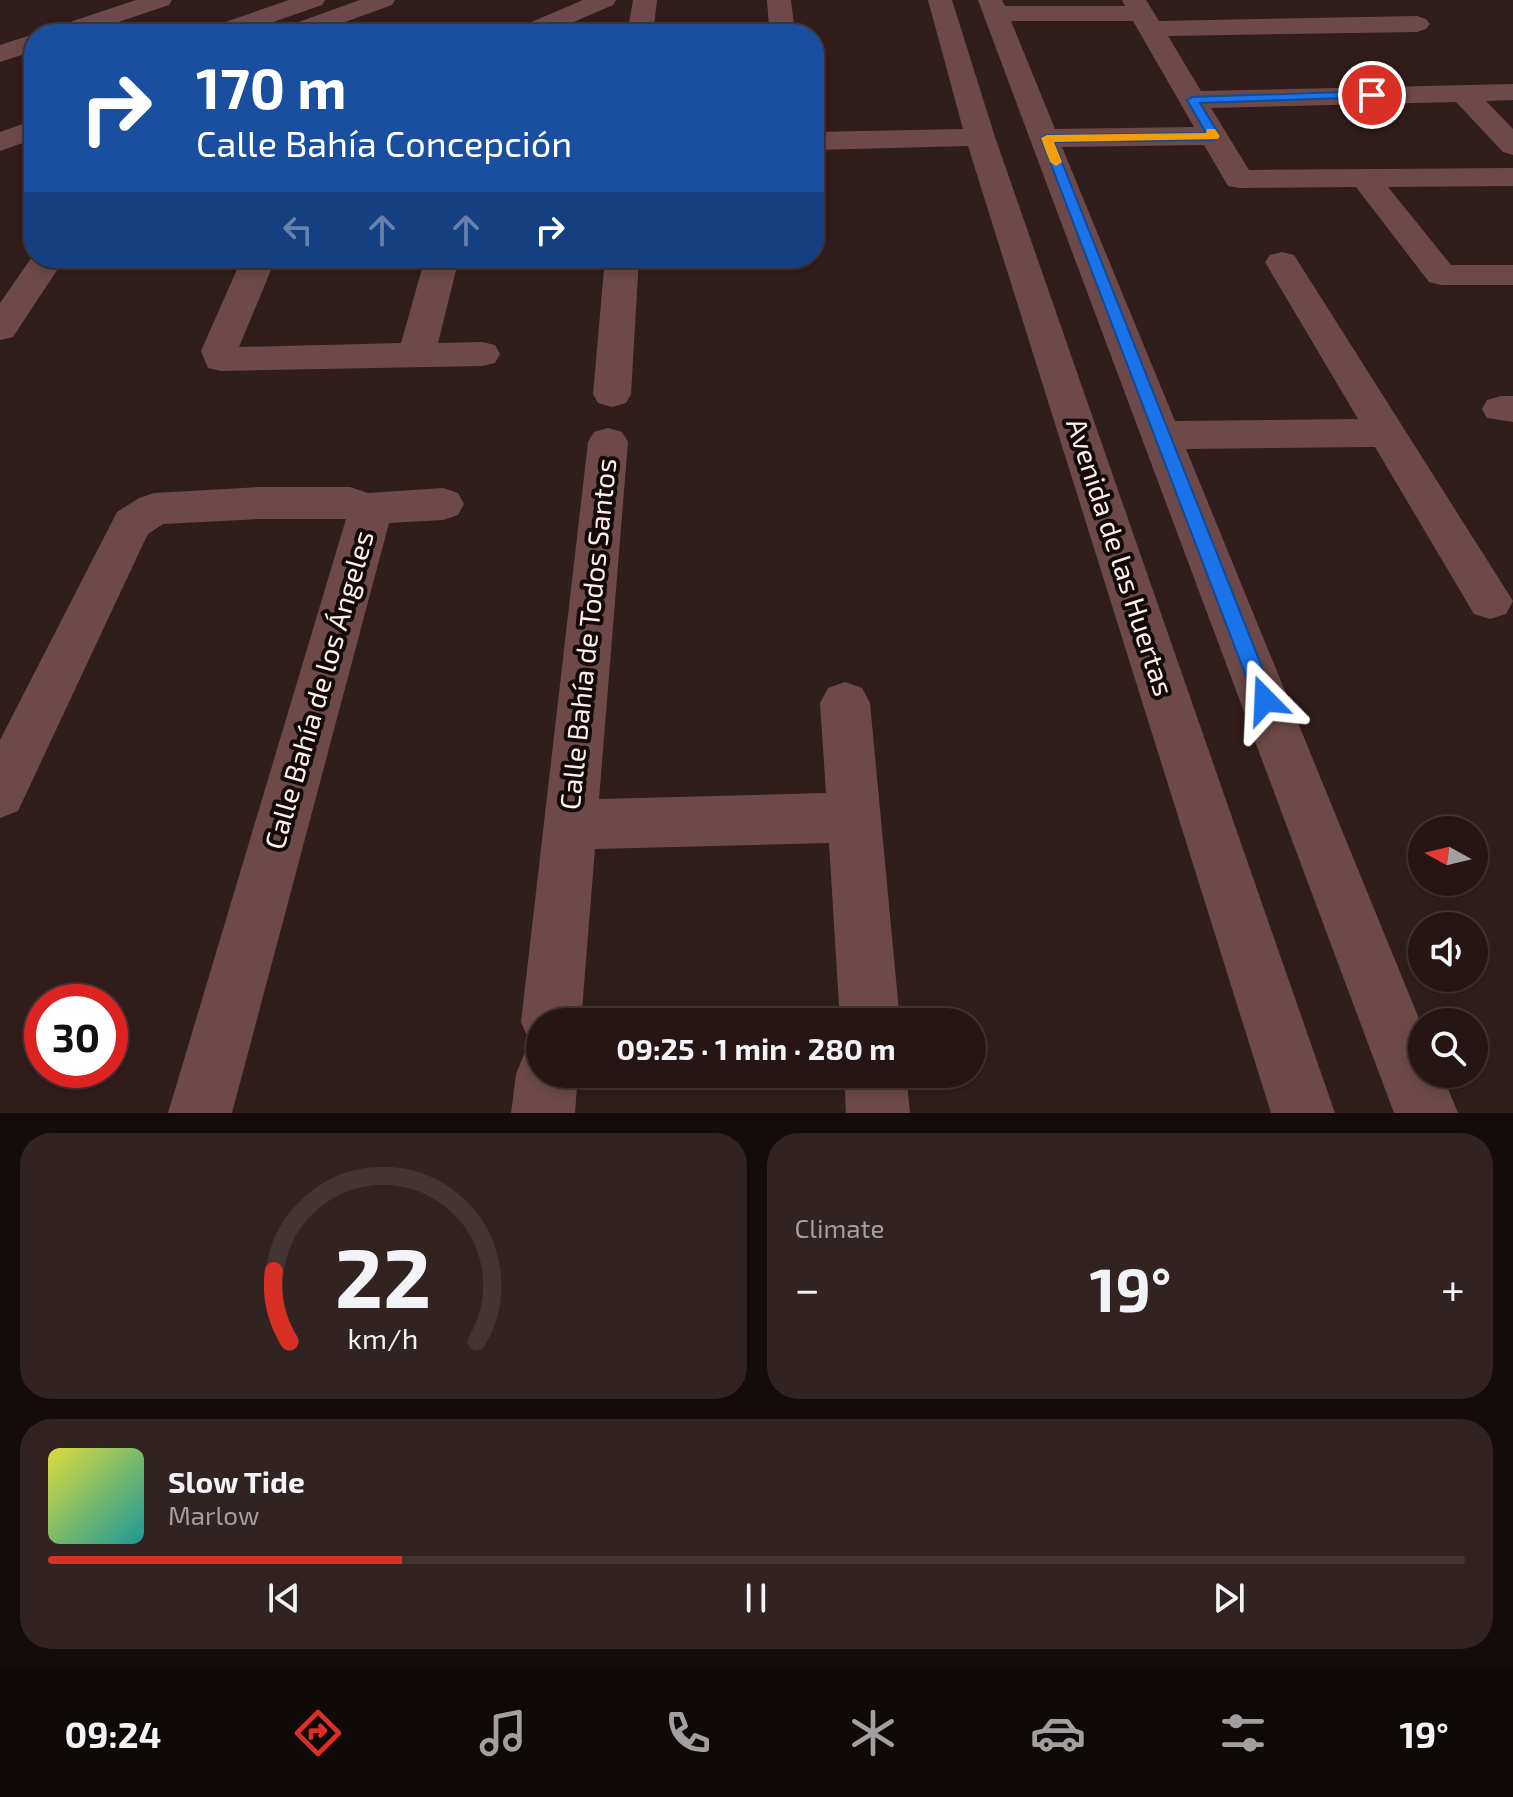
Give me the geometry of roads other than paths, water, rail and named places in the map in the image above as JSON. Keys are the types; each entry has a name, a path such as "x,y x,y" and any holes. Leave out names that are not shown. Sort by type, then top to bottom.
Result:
{"street":[{"path":"88,24 160,0"},
{"path":"208,24 233,0"},
{"path":"236,24 326,18 383,0"},
{"path":"548,24 604,0"},
{"path":"641,24 645,0"},
{"path":"779,0 782,24"},
{"name":"Avenida de las Huertas","path":"940,0 980,137 1303,1113"},
{"path":"1265,0 1287,27"},
{"path":"1393,0 1417,24 1287,27 1143,14 993,7 1047,138 1426,1113"},
{"path":"1143,14 1239,179 1513,177"},
{"path":"0,54 24,46"},
{"path":"1462,92 1513,146"},
{"path":"1192,100 1513,92"},
{"path":"0,142 24,133"},
{"path":"1047,138 1214,136"},
{"path":"824,141 980,137"},
{"path":"1365,178 1441,275 1513,275"},
{"path":"0,274 24,242"},
{"path":"1282,262 1490,601"},
{"path":"0,329 41,268"},
{"path":"255,268 219,351 221,359 482,354"},
{"path":"412,354 418,349 439,268"},
{"path":"612,394 621,268"},
{"path":"1162,435 1387,433"},
{"name":"Calle Bahía de Todos Santos","path":"552,1008 608,442"},
{"name":"Calle Bahía de los Ángeles","path":"0,794 132,523 154,509 259,503 350,503 365,509 368,522 200,1113"},
{"path":"365,509 443,504"},
{"path":"845,703 869,1008"},
{"name":"Calle Bahía de Todos Santos","path":"569,825 854,817"},
{"path":"543,1113 546,1088"},
{"path":"876,1088 878,1113"}]}
